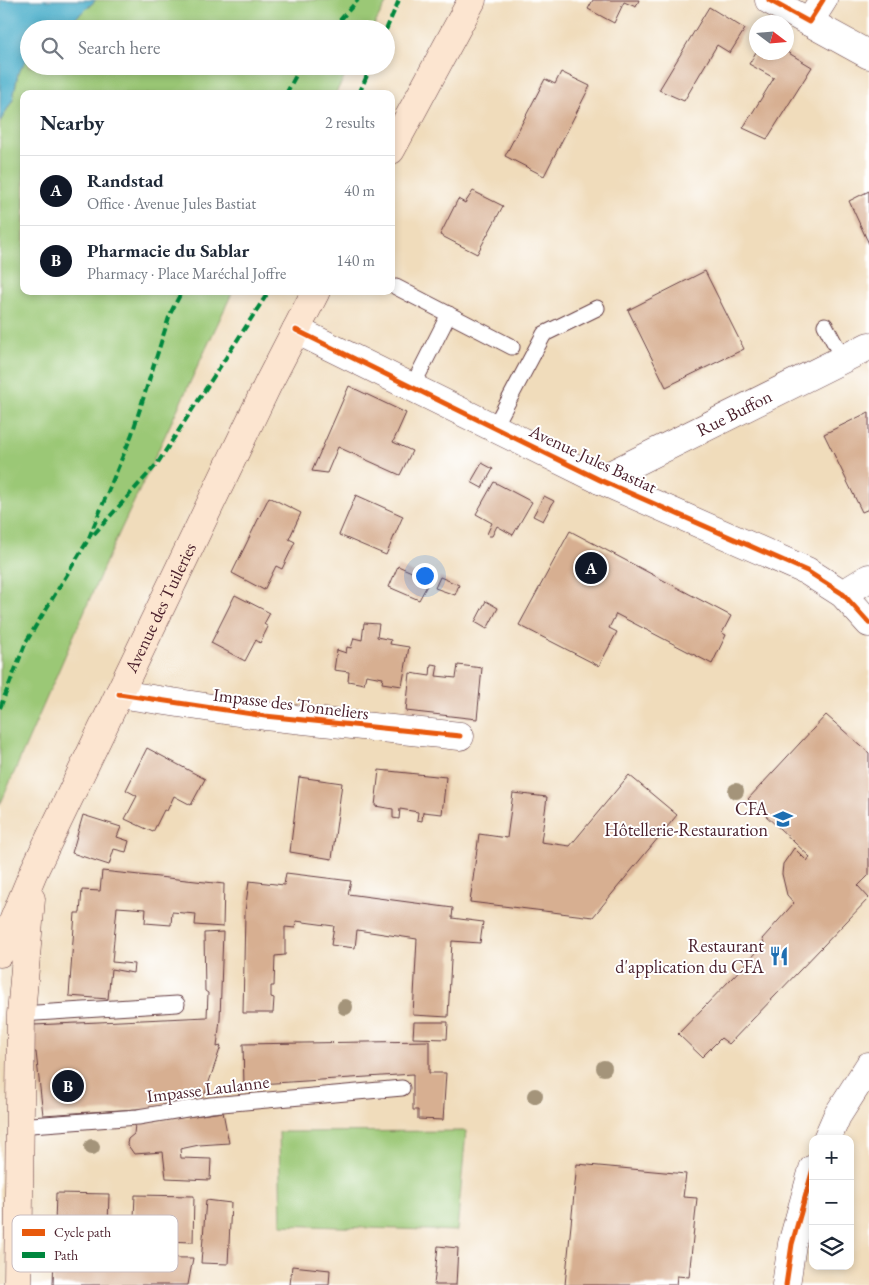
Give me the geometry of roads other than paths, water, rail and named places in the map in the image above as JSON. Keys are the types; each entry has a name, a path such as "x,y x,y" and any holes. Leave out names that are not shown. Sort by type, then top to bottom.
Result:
{"main road":[{"path":"395,143 472,0"},
{"name":"Avenue des Tuileries","path":"0,953 33,873 314,295"},
{"path":"20,1215 18,1126 21,1014 33,873"},
{"path":"18,1272 18,1285"}],"street":[{"path":"769,0 816,11 869,55"},
{"name":"Avenue Jules Bastiat","path":"296,330 600,480 807,571 843,594 869,623"},
{"name":"Rue Buffon","path":"600,480 869,346"},
{"path":"843,594 869,578"},
{"name":"Impasse des Tonneliers","path":"119,694 265,716 460,736"},
{"path":"829,1135 837,1116 869,1066"},
{"path":"786,1285 792,1244 810,1180"}],"lane":[{"path":"396,286 512,347"},
{"path":"494,428 544,334 597,308"},
{"path":"412,387 449,314"},
{"path":"824,325 843,359"},
{"path":"21,1014 177,1004"},
{"name":"Impasse Laulanne","path":"18,1126 138,1117 211,1106 402,1088"}],"water":[{"path":"0,0 96,0 73,20 20,20 20,70 13,99 0,122"}],"place":[{"name":"Randstad","path":"591,568"},
{"name":"CFA Hôtellerie-Restauration","path":"783,819"},
{"name":"Restaurant d'application du CFA","path":"779,956"},
{"name":"Pharmacie du Sablar","path":"68,1086"}]}
